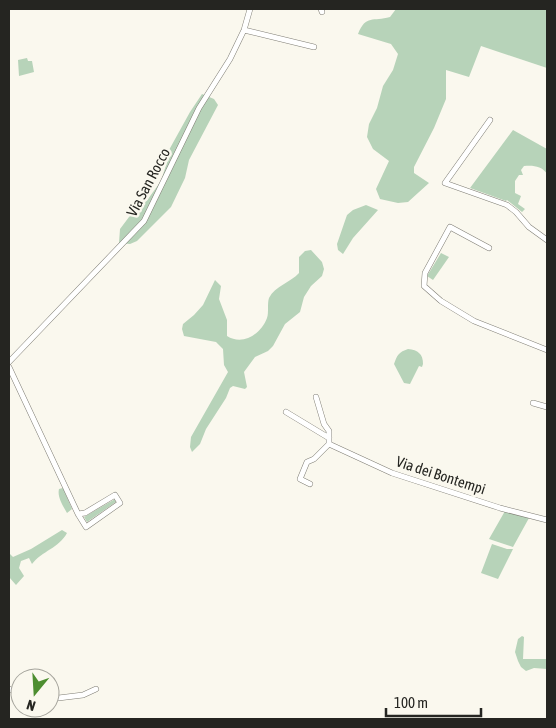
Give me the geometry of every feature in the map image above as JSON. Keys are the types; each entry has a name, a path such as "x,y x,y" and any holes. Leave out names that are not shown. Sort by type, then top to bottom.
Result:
{"street":[{"name":"Via San Rocco","path":"9,362 144,221 199,108 230,59 244,30 250,9"},
{"path":"244,30 314,47"},
{"path":"490,120 445,182 507,205 529,227 547,240"},
{"path":"489,248 450,226 425,273 424,286 441,301 474,321 547,350"},
{"path":"9,367 78,514 86,527 120,503 115,495 85,513 78,514"},
{"path":"310,484 300,479 304,468 307,462 314,459 329,444 328,431 316,397"},
{"path":"533,403 547,407"},
{"path":"286,412 329,438"},
{"name":"Via dei Bontempi","path":"329,444 392,473 500,508 547,520"},
{"path":"60,698 83,695 96,690"}],"green space":[{"path":"396,9 547,9 547,68 481,46 469,77 446,70 446,99 414,167 414,173 429,183 408,202 398,203 380,199 376,189 389,161 373,149 367,137 369,124 377,108 383,86 393,70 398,54 391,44 358,34 367,21 390,17"},
{"path":"27,58 28,61 32,61 34,72 19,76 18,60"},
{"path":"202,94 214,99 218,105 189,160 185,178 171,207 137,241 130,244 119,243 120,229 129,217 148,199 161,181 169,150"},
{"path":"513,130 547,149 547,174 543,169 524,166 521,170 523,175 519,175 515,181 515,193 521,196 518,204 525,209 522,212 507,200 470,188"},
{"path":"366,205 378,210 353,238 343,254 338,250 337,244 347,215 353,210"},
{"path":"311,250 322,262 324,269 322,276 311,286 304,297 300,312 285,324 273,346 268,351 255,357 244,372 247,387 245,389 233,386 230,388 226,398 206,429 200,444 192,452 190,447 191,437 228,372 224,365 223,349 216,342 184,336 183,324 203,305 215,280 221,286 219,299 227,320 227,336 239,340 251,337 260,329 268,316 269,298 279,287 299,273 299,257 305,251"},
{"path":"441,253 449,257 433,280 427,276"},
{"path":"408,349 419,353 423,364 422,367 419,366 410,384 404,383 394,364 399,354"},
{"path":"63,488 72,509 67,513 59,495 59,489"},
{"path":"115,499 116,502 87,522 84,517"},
{"path":"505,511 529,518 513,547 489,539"},
{"path":"62,530 67,533 64,538 32,564 29,558 21,561 19,568 24,576 16,585 9,577 9,553 13,557 31,549"},
{"path":"492,544 513,549 498,579 481,573"},
{"path":"522,636 524,637 523,659 547,659 547,669 534,668 526,671 521,667 515,652 518,639"}]}
